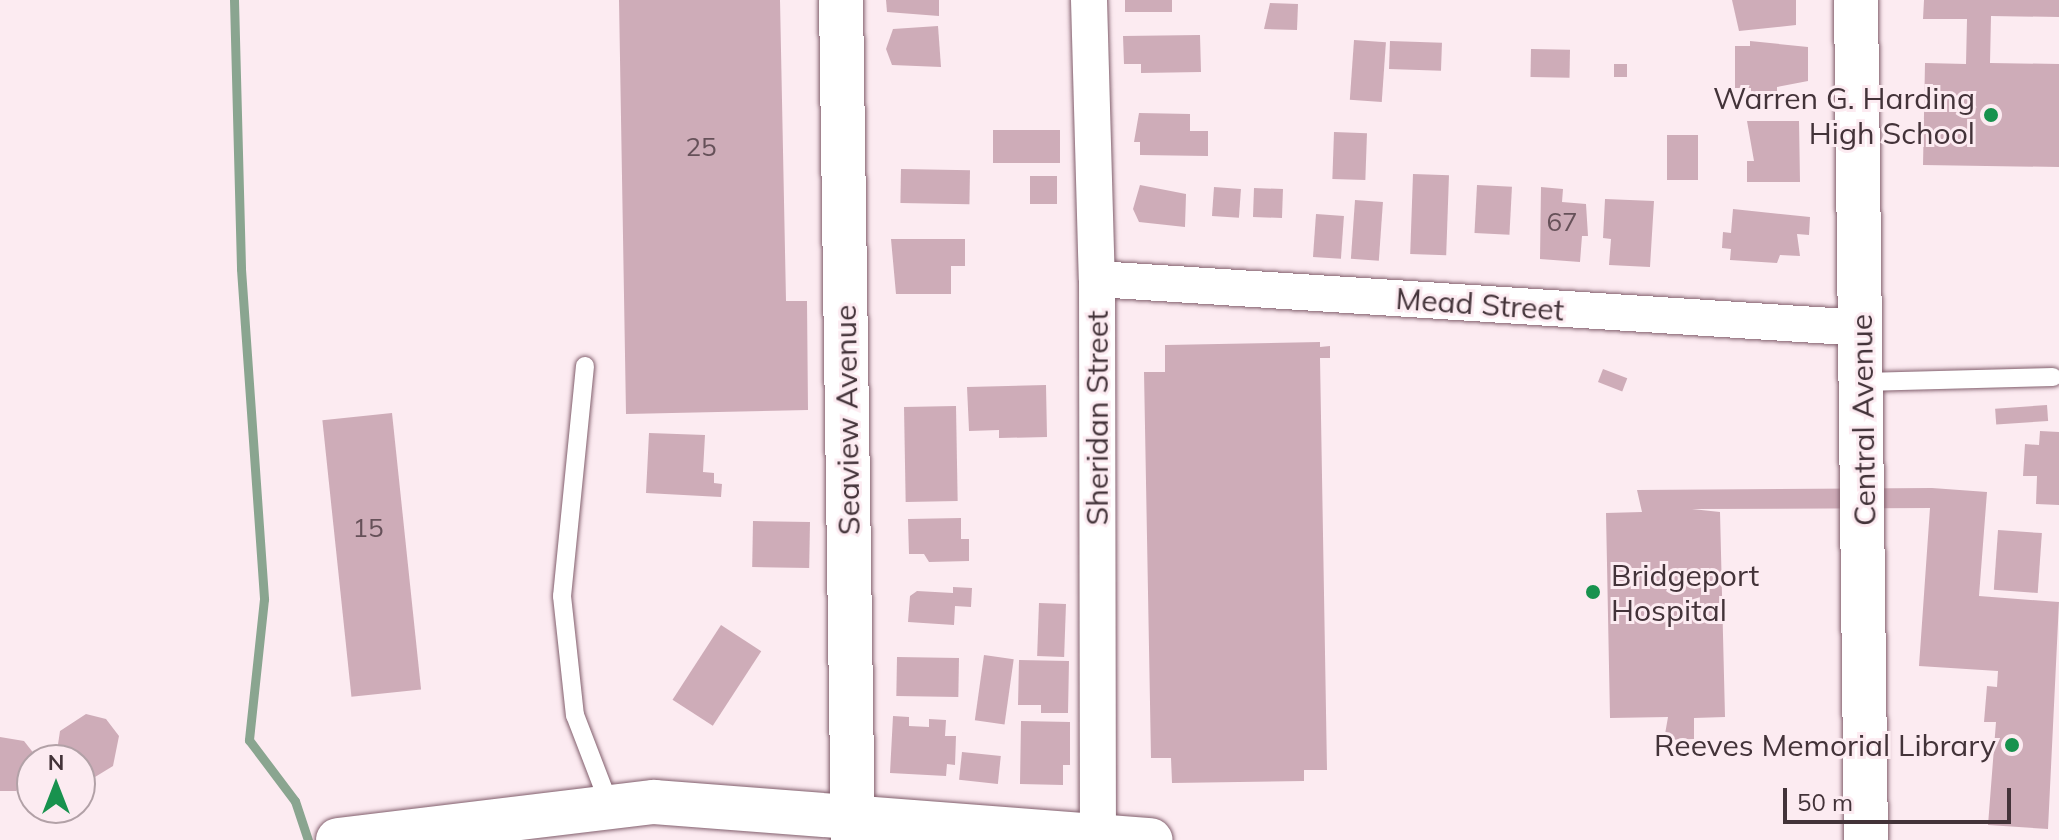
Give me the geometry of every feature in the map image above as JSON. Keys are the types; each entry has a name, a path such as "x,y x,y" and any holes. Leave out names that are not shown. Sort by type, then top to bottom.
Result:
{"main road":[{"name":"Seaview Avenue","path":"841,0 853,830"},
{"name":"Central Avenue","path":"1856,0 1863,328 1866,840"},
{"path":"338,840 654,802 853,830 1151,840"}],"street":[{"name":"Sheridan Street","path":"1089,0 1097,279 1098,836"},
{"name":"Mead Street","path":"1097,279 1863,328"}],"lane":[{"path":"585,366 562,596 575,715 610,806"},
{"path":"1863,382 2053,377"}],"building":[{"path":"619,0 780,0 786,301 807,301 808,410 626,414"},
{"path":"886,0 939,0 939,16 887,12"},
{"path":"1125,0 1172,0 1172,12 1125,12"},
{"path":"1732,0 1796,0 1796,25 1739,31"},
{"name":"Warren G. Harding High School","path":"1924,0 2059,0 2059,17 1991,16 1990,63 2059,64 2059,167 1923,165 1925,63 1966,64 1967,19 1923,19"},
{"path":"1270,3 1298,4 1297,30 1264,29"},
{"path":"938,26 941,67 892,65 886,49 893,29"},
{"path":"1200,35 1201,72 1141,73 1141,64 1124,64 1123,36"},
{"path":"1354,40 1386,42 1382,102 1350,100"},
{"path":"1390,41 1442,43 1441,71 1389,69"},
{"path":"1750,41 1808,47 1808,81 1777,87 1777,95 1751,95 1751,88 1735,88 1735,46 1750,46"},
{"path":"1531,49 1570,50 1570,78 1531,77"},
{"path":"1614,64 1627,64 1627,77 1614,77"},
{"path":"1139,113 1190,114 1190,131 1208,131 1208,156 1140,155 1140,142 1134,142"},
{"path":"1747,121 1799,121 1800,182 1747,182 1747,161 1754,161"},
{"path":"993,130 1060,130 1060,163 993,163"},
{"path":"1334,132 1367,133 1365,180 1332,179"},
{"path":"1667,135 1698,135 1698,180 1667,180"},
{"path":"901,169 970,170 969,204 900,203"},
{"path":"1413,174 1449,175 1446,255 1410,254"},
{"path":"1030,176 1057,176 1057,204 1030,204"},
{"path":"1140,185 1186,194 1185,227 1139,222 1133,209"},
{"path":"1477,185 1512,187 1509,235 1474,233"},
{"path":"1214,187 1241,189 1239,218 1212,216"},
{"path":"1541,187 1563,189 1562,202 1586,204 1588,236 1582,236 1580,262 1540,259"},
{"path":"1254,188 1283,189 1282,218 1253,217"},
{"path":"1605,199 1654,201 1650,267 1609,265 1611,239 1603,238"},
{"path":"1355,200 1383,202 1379,261 1351,259"},
{"path":"1733,209 1810,217 1809,235 1797,234 1800,256 1780,255 1777,263 1730,260 1731,249 1722,248 1723,232 1731,233"},
{"path":"1316,214 1344,216 1341,259 1313,257"},
{"path":"891,239 965,239 965,266 951,266 951,294 896,294"},
{"path":"1320,342 1320,347 1330,346 1330,358 1320,358 1327,770 1304,770 1304,781 1172,783 1171,758 1151,758 1144,372 1165,372 1165,345"},
{"path":"1603,369 1627,378 1622,391 1598,382"},
{"path":"1046,385 1047,437 999,438 999,430 969,431 967,387"},
{"path":"2047,405 2048,421 1996,425 1995,409"},
{"path":"956,406 958,501 906,502 904,407"},
{"path":"392,413 421,689 351,697 322,420"},
{"path":"2040,431 2059,432 2059,505 2036,504 2037,476 2023,476 2025,444 2039,445"},
{"path":"649,433 705,435 703,472 714,473 714,483 722,484 721,497 646,493"},
{"path":"1932,488 1987,492 1979,596 2059,602 2048,829 1988,825 1996,722 1984,722 1987,686 1997,687 1998,671 1919,666 1930,508 1692,509 1720,512 1725,717 1694,718 1694,739 1664,740 1668,717 1610,718 1606,513 1642,512 1637,490"},
{"path":"961,518 961,539 969,539 969,561 929,562 924,554 909,554 908,519"},
{"path":"753,521 810,522 809,568 752,567"},
{"path":"1998,530 2042,533 2038,593 1994,590"},
{"path":"953,587 972,588 971,607 955,606 954,625 908,622 910,596 917,591 953,593"},
{"path":"1039,603 1066,604 1064,657 1037,656"},
{"path":"721,625 761,651 713,726 673,700"},
{"path":"984,655 1014,659 1005,725 975,720"},
{"path":"897,657 959,658 958,697 896,696"},
{"path":"1019,660 1069,661 1068,713 1041,713 1041,705 1018,705"},
{"path":"86,714 106,719 119,736 113,766 96,776 96,744 58,744 60,731"},
{"path":"893,716 909,717 909,726 929,727 929,719 946,720 945,736 956,736 955,765 947,764 946,776 890,773"},
{"path":"1021,721 1070,722 1070,765 1063,765 1063,785 1020,784"},
{"path":"0,737 24,741 26,744 16,744 16,791 0,791"},
{"path":"962,752 1001,756 998,784 959,780"}],"waterway":[{"path":"234,0 241,269 264,599 249,740 295,801 308,840"}],"place":[{"name":"Warren G. Harding High School","path":"1991,115"},
{"name":"Bridgeport Hospital","path":"1593,592"},
{"name":"Reeves Memorial Library","path":"2012,745"}]}
